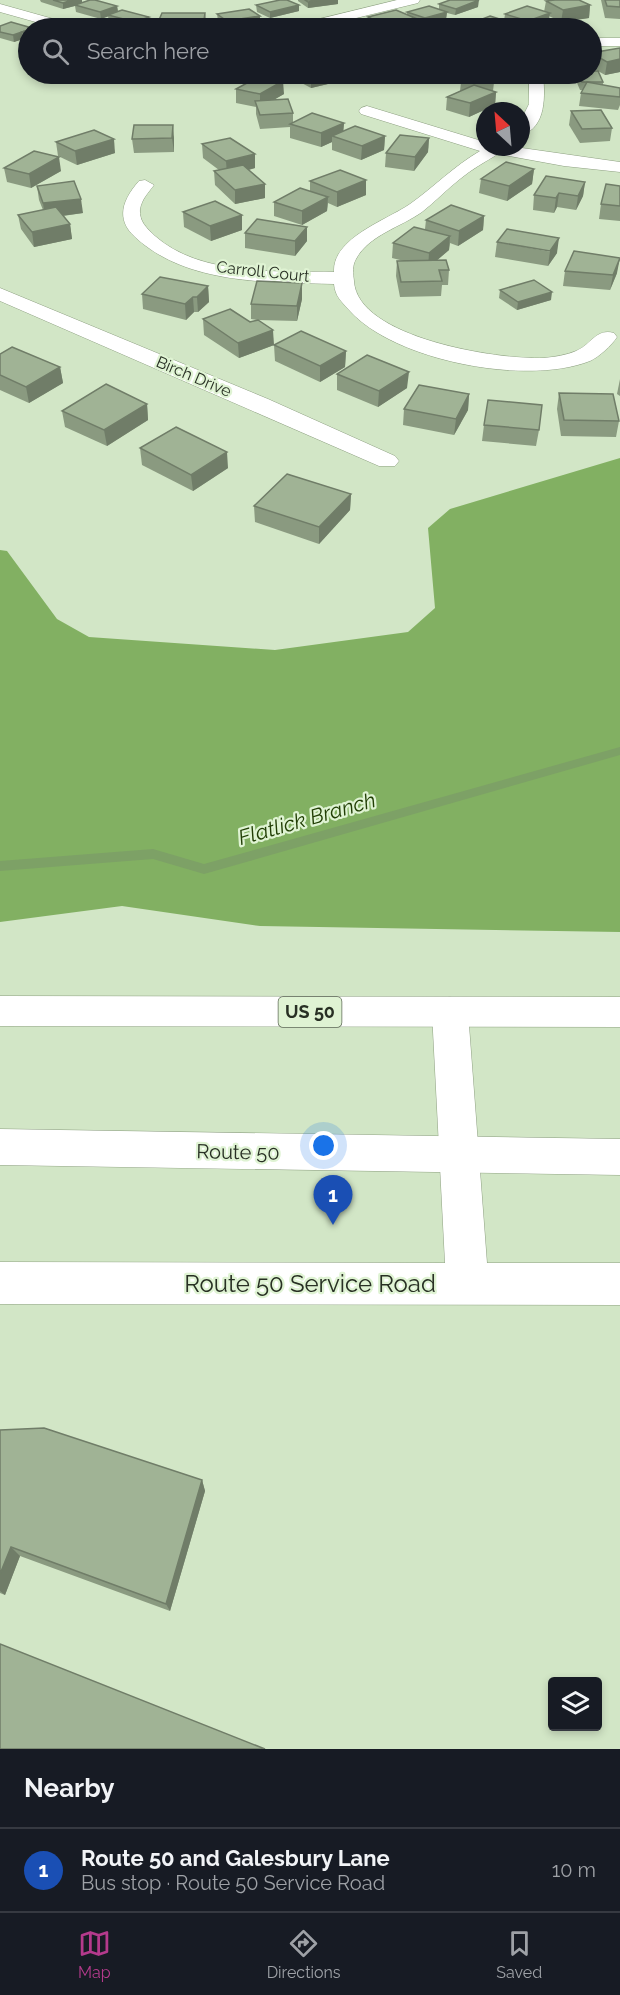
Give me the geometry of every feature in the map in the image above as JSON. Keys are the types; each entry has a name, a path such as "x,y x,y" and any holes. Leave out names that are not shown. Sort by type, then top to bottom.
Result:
{"main road":[{"path":"340,18 413,0"},
{"path":"0,8 35,18"},
{"path":"602,42 620,42"},
{"path":"530,119 539,101 537,84"},
{"path":"367,111 476,143"},
{"path":"530,153 620,167"},
{"path":"479,156 415,208 366,237 343,265 341,278 344,290 367,318 405,340 442,352 496,362 557,363 593,352 607,337"},
{"name":"Carroll Court","path":"145,185 135,196 130,208 131,216 143,235 170,253 222,269 247,273 341,278"},
{"name":"Birch Drive","path":"0,294 260,404 387,461"},
{"name":"US 50","path":"0,1011 620,1012"},
{"path":"450,1012 467,1284"},
{"name":"Route 50","path":"0,1147 620,1157"},
{"name":"Route 50 Service Road","path":"0,1283 620,1284"}],"green space":[{"path":"620,458 620,932 260,926 122,906 0,922 0,550 7,551 57,619 89,637 275,650 408,632 435,608 428,528 450,509"}],"building":[{"path":"53,0 72,0 63,3"},
{"path":"90,0 117,6 100,12 75,5"},
{"path":"280,0 299,5 270,12 256,5"},
{"path":"450,0 479,0 456,9 439,4"},
{"path":"579,0 590,5 563,10 546,1"},
{"path":"605,0 620,0 620,7 607,6"},
{"path":"429,6 447,12 425,18 407,12"},
{"path":"527,6 550,13 536,18 518,18 505,14"},
{"path":"249,9 260,16 223,18 217,14"},
{"path":"122,10 149,17 120,18 108,15"},
{"path":"396,10 415,18 370,18 368,17"},
{"path":"162,13 205,13 204,18 160,18"},
{"path":"11,22 18,24 18,33 13,35 0,32 0,26"},
{"path":"620,48 620,59 607,62 602,59 602,51"},
{"path":"245,84 278,84 260,94 236,89"},
{"path":"586,84 620,88 620,97 581,93"},
{"path":"474,85 496,92 470,103 447,97"},
{"path":"288,99 293,113 260,115 255,101"},
{"path":"601,110 612,128 582,129 571,111"},
{"path":"312,113 344,123 321,133 290,124"},
{"path":"134,125 173,125 172,138 132,139"},
{"path":"355,126 385,136 362,146 332,136"},
{"path":"94,130 114,139 75,151 56,142"},
{"path":"400,135 429,138 415,157 386,153"},
{"path":"230,138 255,154 226,161 202,144"},
{"path":"34,151 59,157 29,174 4,168"},
{"path":"506,162 534,169 509,186 481,179"},
{"path":"243,165 265,184 235,190 214,171"},
{"path":"340,170 366,180 337,192 310,181"},
{"path":"546,176 585,182 578,196 559,193 556,198 534,195"},
{"path":"74,181 81,199 43,203 37,186"},
{"path":"606,184 620,186 620,206 601,204"},
{"path":"300,188 328,197 302,211 274,202"},
{"path":"215,201 242,215 210,226 183,212"},
{"path":"451,205 484,216 459,231 426,220"},
{"path":"56,207 70,224 32,232 18,215"},
{"path":"257,219 307,227 295,241 245,233"},
{"path":"414,227 450,236 429,253 393,243"},
{"path":"507,229 559,238 550,251 497,242"},
{"path":"574,251 620,258 613,275 565,271"},
{"path":"446,260 449,270 439,270 442,281 401,282 397,261"},
{"path":"160,277 208,286 197,297 193,297 185,304 142,294"},
{"path":"534,280 552,292 518,302 500,290"},
{"path":"257,281 302,283 297,306 251,304"},
{"path":"230,309 250,322 258,320 273,330 238,343 203,319"},
{"path":"301,331 346,351 320,366 274,345"},
{"path":"12,347 60,367 26,387 0,375 0,354"},
{"path":"367,355 409,372 379,391 337,374"},
{"path":"106,384 147,404 104,430 62,411"},
{"path":"419,385 469,394 456,419 404,409"},
{"path":"559,393 613,394 619,421 564,420"},
{"path":"488,400 542,405 539,430 484,425"},
{"path":"176,427 227,452 191,475 140,448"},
{"path":"287,474 351,494 319,527 254,506"},
{"path":"44,1428 202,1480 166,1604 11,1547 0,1574 0,1430"},
{"path":"0,1644 265,1749 0,1749"}],"waterway":[{"name":"Flatlick Branch","path":"0,866 153,854 204,869 620,751"}],"place":[{"name":"Route 50 and Galesbury Lane","path":"333,1225"}]}
